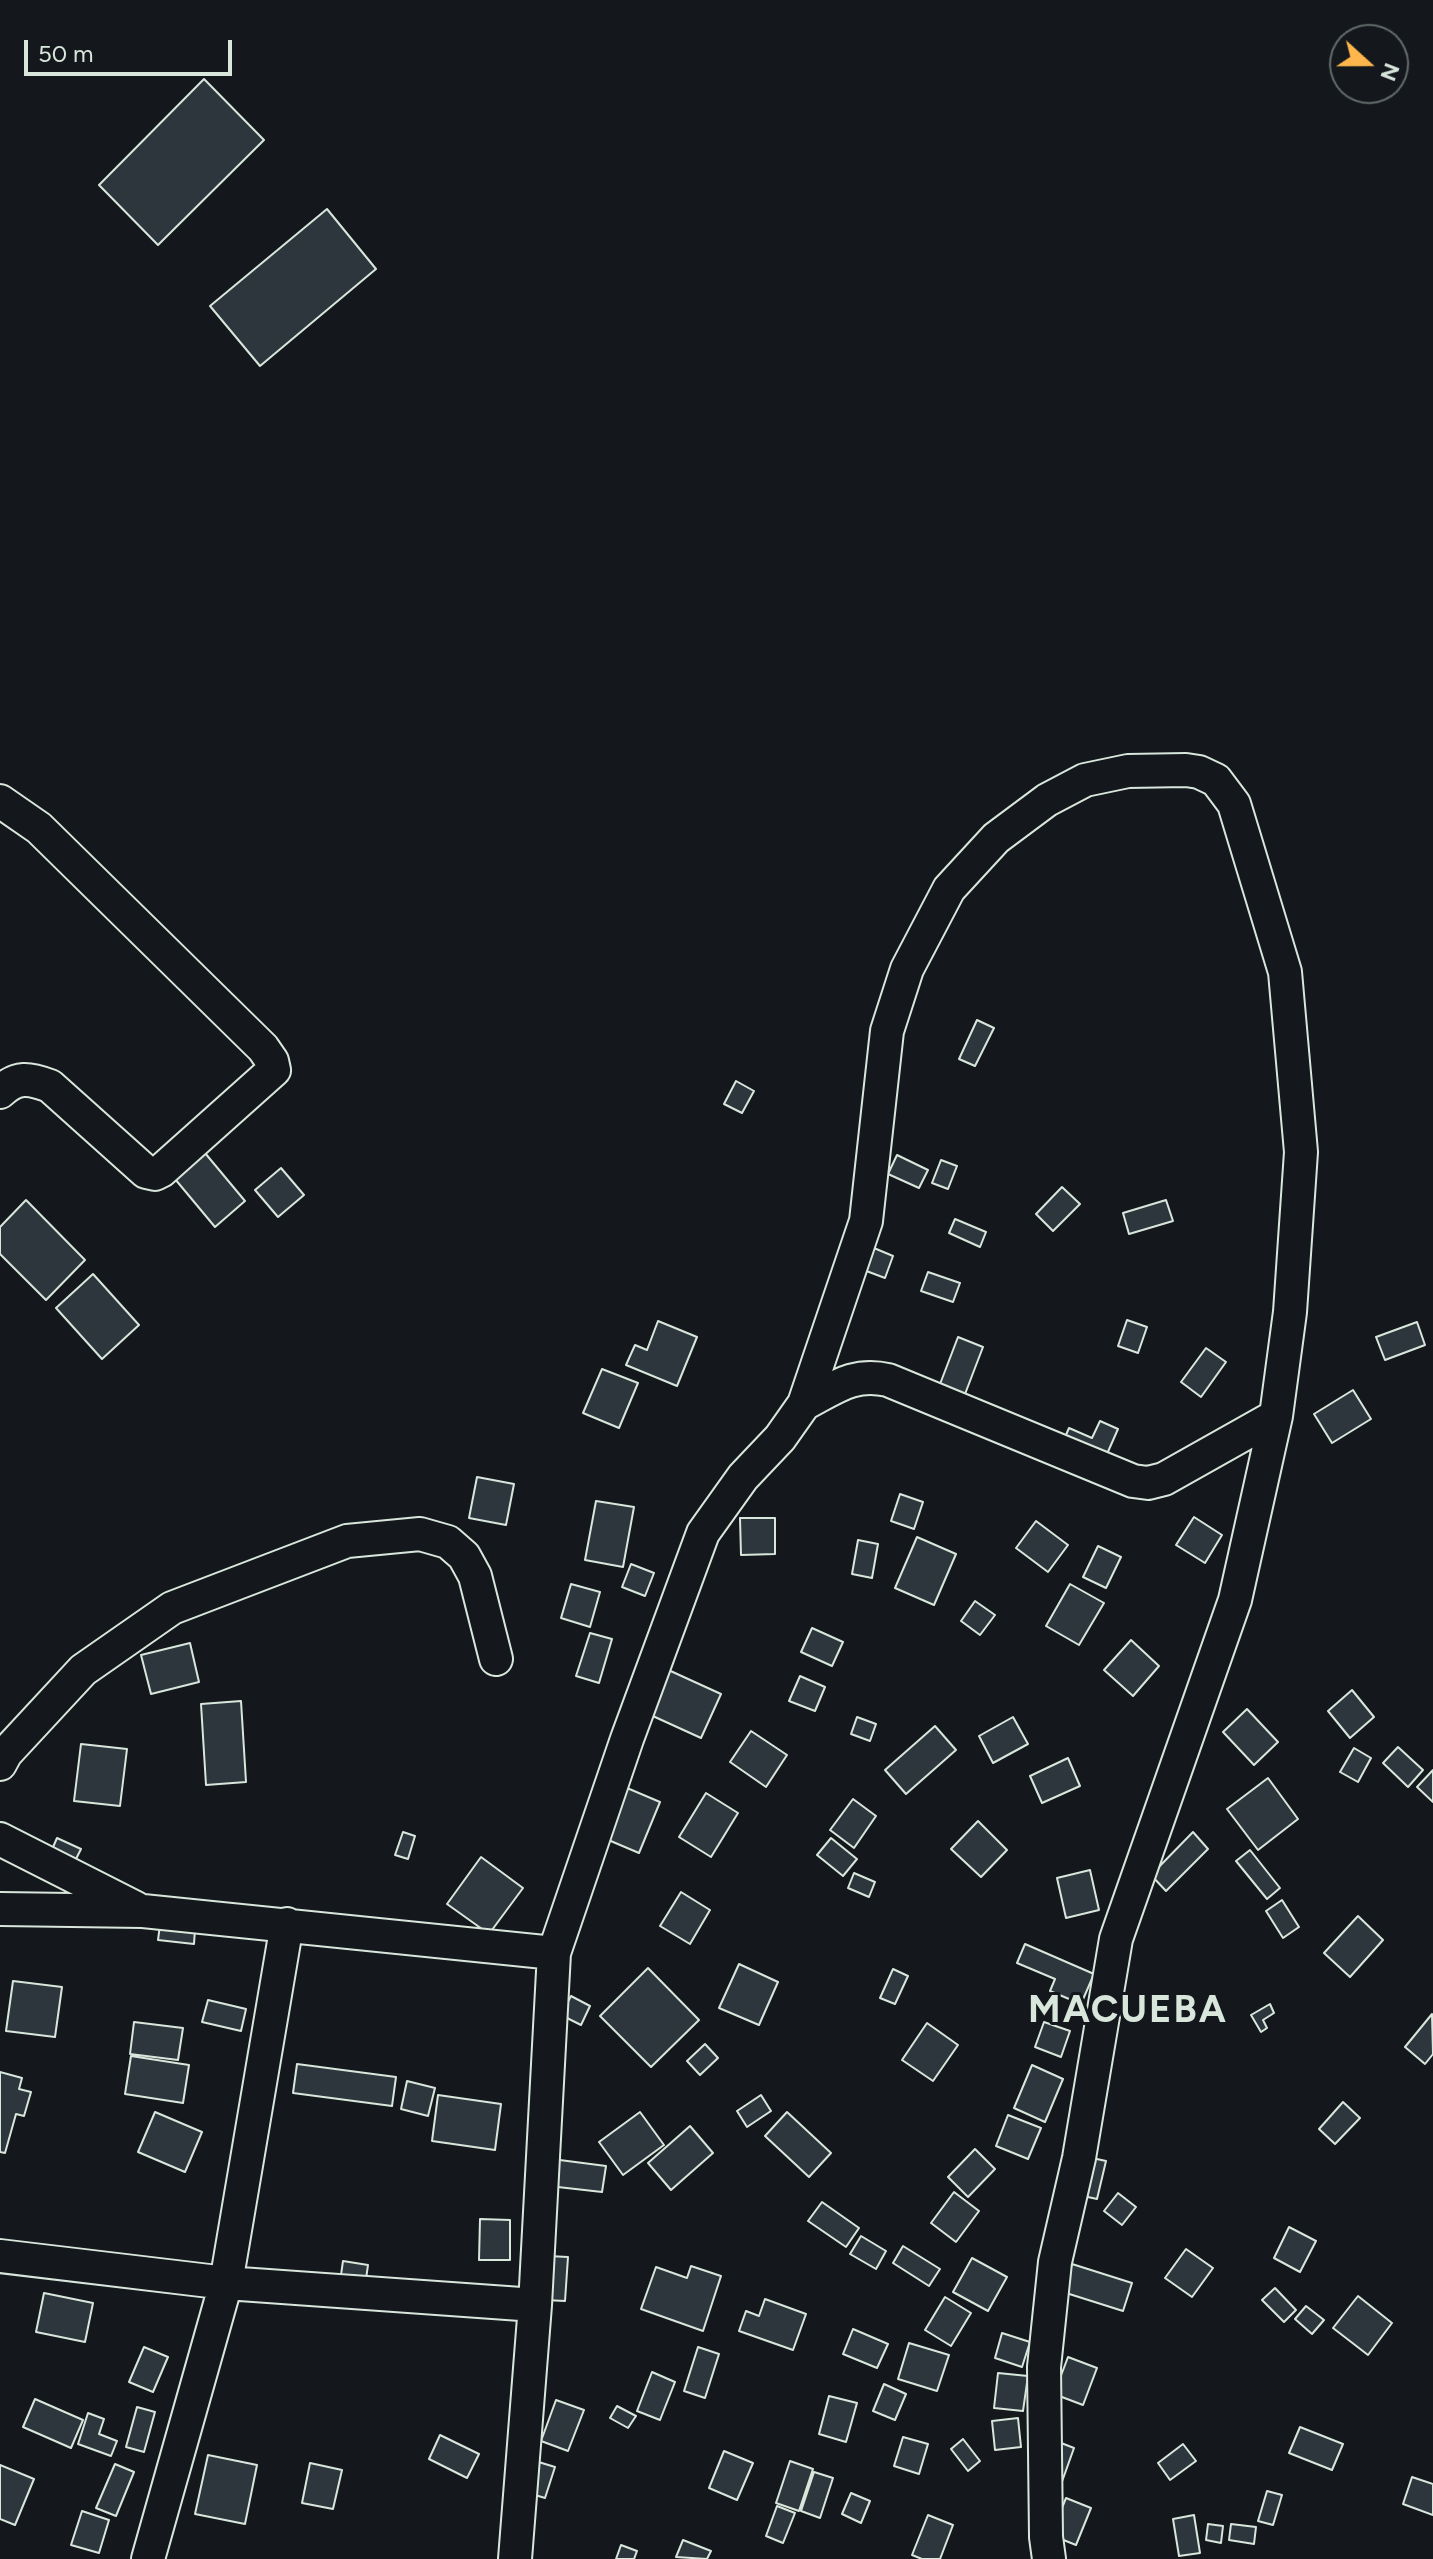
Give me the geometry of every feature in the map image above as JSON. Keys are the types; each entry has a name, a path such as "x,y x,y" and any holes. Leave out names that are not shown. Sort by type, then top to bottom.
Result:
{"street":[{"path":"515,2559 535,2305 554,1953 627,1739 703,1533 743,1477 780,1438 804,1404 866,1221 887,1031 907,969 949,889 996,838 1047,800 1085,780 1128,771 1186,770 1216,780 1234,804 1285,972 1301,1152 1290,1312 1276,1416 1235,1600 1116,1939 1079,2158 1055,2262 1044,2367 1046,2537 1049,2559"},
{"path":"0,801 39,828 263,1048 274,1070 155,1174 146,1172 50,1086 31,1079 18,1079 0,1092"},
{"path":"804,1404 854,1377 870,1376 888,1380 1133,1481 1148,1483 1164,1479 1276,1416"},
{"path":"0,1764 6,1753 83,1670 172,1608 347,1541 420,1534 448,1542 464,1556 475,1576 496,1659"},
{"path":"0,1839 143,1911"},
{"path":"0,1909 143,1911 554,1953"},
{"path":"148,2559 226,2283 287,1924"},
{"path":"0,2256 226,2283 535,2305"}],"building":[{"path":"204,79 264,140 158,245 99,185"},
{"path":"327,209 376,269 260,366 210,306"},
{"path":"977,1020 994,1028 975,1066 959,1059"},
{"path":"736,1081 754,1091 742,1113 724,1104"},
{"path":"205,1153 245,1201 215,1227 175,1179"},
{"path":"897,1155 928,1170 919,1188 888,1174"},
{"path":"941,1160 957,1166 948,1189 932,1183"},
{"path":"281,1168 304,1195 278,1217 255,1190"},
{"path":"1062,1187 1080,1204 1053,1231 1036,1214"},
{"path":"26,1200 85,1260 46,1300 0,1254 0,1227"},
{"path":"1166,1200 1173,1221 1129,1234 1123,1213"},
{"path":"955,1219 986,1232 980,1247 949,1233"},
{"path":"862,1243 893,1256 885,1278 853,1266"},
{"path":"928,1272 960,1283 953,1302 921,1291"},
{"path":"93,1274 139,1325 102,1359 56,1308"},
{"path":"1127,1320 1147,1327 1138,1353 1118,1346"},
{"path":"658,1321 697,1337 677,1386 626,1365 635,1345 647,1350"},
{"path":"1417,1322 1425,1345 1385,1360 1376,1337"},
{"path":"958,1337 983,1347 957,1415 932,1405"},
{"path":"1206,1348 1226,1362 1201,1397 1181,1382"},
{"path":"602,1369 638,1383 619,1428 583,1413"},
{"path":"1353,1390 1371,1419 1332,1443 1314,1414"},
{"path":"1100,1421 1118,1429 1103,1463 1062,1444 1069,1428 1092,1438"},
{"path":"477,1477 514,1484 506,1525 469,1518"},
{"path":"900,1494 923,1502 914,1529 891,1521"},
{"path":"596,1501 634,1507 623,1567 585,1560"},
{"path":"1194,1517 1222,1535 1205,1563 1176,1545"},
{"path":"740,1518 775,1518 775,1554 741,1555"},
{"path":"1036,1521 1068,1545 1048,1572 1016,1548"},
{"path":"917,1537 956,1554 934,1605 895,1588"},
{"path":"858,1540 878,1544 872,1578 852,1574"},
{"path":"1098,1546 1121,1557 1106,1588 1083,1577"},
{"path":"631,1564 654,1573 645,1596 622,1587"},
{"path":"571,1584 600,1592 590,1627 561,1618"},
{"path":"1070,1584 1104,1603 1079,1645 1046,1626"},
{"path":"975,1601 995,1615 980,1635 961,1621"},
{"path":"812,1628 843,1642 832,1666 801,1652"},
{"path":"590,1633 612,1639 599,1683 576,1676"},
{"path":"1131,1640 1159,1666 1133,1696 1104,1670"},
{"path":"190,1643 199,1682 151,1694 141,1655"},
{"path":"664,1668 721,1694 701,1738 644,1712"},
{"path":"800,1676 825,1687 815,1711 789,1701"},
{"path":"1352,1690 1374,1717 1350,1738 1328,1711"},
{"path":"241,1701 246,1782 206,1785 201,1704"},
{"path":"1247,1709 1278,1742 1254,1765 1223,1732"},
{"path":"857,1717 876,1724 870,1741 851,1734"},
{"path":"1013,1717 1028,1744 993,1763 979,1736"},
{"path":"935,1726 956,1750 906,1794 885,1770"},
{"path":"751,1731 787,1755 766,1787 730,1762"},
{"path":"81,1744 127,1749 120,1806 74,1801"},
{"path":"1398,1747 1423,1770 1408,1787 1383,1763"},
{"path":"1354,1748 1371,1758 1358,1782 1340,1772"},
{"path":"1068,1758 1080,1786 1042,1803 1030,1776"},
{"path":"1433,1770 1433,1802 1417,1787"},
{"path":"1268,1778 1298,1819 1258,1850 1227,1809"},
{"path":"627,1788 660,1802 639,1853 606,1839"},
{"path":"706,1793 738,1813 711,1857 679,1837"},
{"path":"853,1799 876,1816 854,1848 830,1830"},
{"path":"978,1821 1007,1850 981,1877 951,1849"},
{"path":"403,1832 415,1836 408,1859 395,1855"},
{"path":"1193,1832 1208,1849 1166,1891 1151,1875"},
{"path":"57,1838 81,1849 73,1865 50,1854"},
{"path":"831,1838 857,1859 843,1876 817,1855"},
{"path":"1250,1850 1280,1888 1267,1899 1236,1861"},
{"path":"481,1857 523,1888 489,1934 447,1904"},
{"path":"1090,1870 1099,1910 1066,1918 1057,1878"},
{"path":"854,1873 875,1882 869,1897 848,1888"},
{"path":"681,1892 710,1910 690,1944 660,1926"},
{"path":"1282,1900 1299,1927 1283,1938 1266,1911"},
{"path":"1358,1916 1383,1940 1350,1977 1324,1953"},
{"path":"160,1925 195,1929 194,1944 158,1940"},
{"path":"1025,1944 1094,1974 1081,2004 1050,1991 1055,1979 1017,1963"},
{"path":"739,1964 778,1982 759,2025 719,2008"},
{"path":"648,1968 699,2020 651,2067 600,2016"},
{"path":"893,1969 908,1976 895,2004 880,1998"},
{"path":"13,1981 62,1987 55,2037 6,2031"},
{"path":"571,1996 590,2006 581,2025 561,2015"},
{"path":"208,2000 246,2009 241,2031 202,2022"},
{"path":"1270,2004 1274,2013 1263,2020 1267,2028 1261,2032 1251,2015"},
{"path":"1432,2014 1433,2054 1425,2064 1405,2047"},
{"path":"134,2022 183,2028 178,2060 130,2054"},
{"path":"1044,2022 1070,2031 1061,2057 1035,2047"},
{"path":"927,2023 958,2045 933,2081 902,2060"},
{"path":"705,2044 718,2058 700,2075 687,2061"},
{"path":"131,2056 189,2065 183,2103 125,2094"},
{"path":"297,2064 396,2077 392,2106 293,2093"},
{"path":"1032,2065 1063,2079 1045,2122 1014,2108"},
{"path":"0,2072 22,2078 19,2089 31,2092 24,2116 16,2114 5,2153 0,2152"},
{"path":"407,2081 435,2088 428,2116 401,2109"},
{"path":"438,2095 501,2104 495,2150 432,2141"},
{"path":"761,2095 771,2111 747,2127 737,2111"},
{"path":"1343,2102 1360,2118 1335,2144 1319,2129"},
{"path":"155,2112 202,2132 185,2172 138,2152"},
{"path":"640,2112 664,2145 623,2175 599,2142"},
{"path":"787,2112 831,2153 809,2177 765,2136"},
{"path":"1008,2115 1041,2128 1028,2159 996,2146"},
{"path":"690,2126 713,2153 671,2190 648,2163"},
{"path":"975,2149 995,2169 968,2197 948,2177"},
{"path":"1074,2154 1106,2161 1097,2199 1065,2192"},
{"path":"552,2159 606,2166 602,2192 549,2186"},
{"path":"954,2192 979,2211 956,2242 931,2223"},
{"path":"1118,2193 1136,2207 1122,2225 1104,2211"},
{"path":"822,2202 859,2228 846,2247 808,2221"},
{"path":"480,2219 510,2220 510,2260 479,2260"},
{"path":"1289,2227 1316,2241 1300,2272 1274,2258"},
{"path":"861,2236 886,2251 876,2269 850,2254"},
{"path":"903,2246 940,2269 929,2286 893,2263"},
{"path":"1186,2249 1213,2268 1192,2297 1165,2278"},
{"path":"548,2256 568,2257 565,2301 545,2300"},
{"path":"972,2258 1007,2277 988,2311 953,2292"},
{"path":"343,2261 368,2265 366,2279 341,2275"},
{"path":"1072,2264 1132,2283 1123,2311 1063,2292"},
{"path":"691,2266 721,2276 703,2331 641,2309 656,2267 687,2278"},
{"path":"1275,2288 1296,2310 1284,2322 1262,2300"},
{"path":"44,2293 93,2303 85,2342 36,2332"},
{"path":"1358,2296 1392,2323 1368,2355 1333,2328"},
{"path":"945,2297 971,2313 951,2346 925,2330"},
{"path":"765,2299 806,2314 793,2350 739,2331 746,2311 759,2316"},
{"path":"1306,2306 1324,2320 1312,2334 1295,2319"},
{"path":"853,2329 888,2344 877,2368 843,2354"},
{"path":"1002,2333 1030,2342 1022,2367 995,2358"},
{"path":"909,2343 949,2355 937,2391 898,2379"},
{"path":"144,2347 168,2357 153,2392 129,2382"},
{"path":"698,2347 719,2354 705,2398 684,2391"},
{"path":"1068,2357 1097,2368 1083,2405 1054,2394"},
{"path":"652,2372 675,2382 660,2420 637,2411"},
{"path":"998,2373 1028,2376 1023,2411 994,2408"},
{"path":"884,2384 906,2394 895,2420 873,2411"},
{"path":"829,2396 857,2403 846,2442 819,2434"},
{"path":"35,2399 83,2420 71,2448 23,2427"},
{"path":"556,2400 584,2410 568,2451 541,2441"},
{"path":"617,2406 636,2416 628,2428 610,2418"},
{"path":"137,2407 155,2412 144,2452 126,2447"},
{"path":"88,2413 104,2419 99,2434 117,2441 111,2456 78,2444"},
{"path":"1018,2418 1021,2447 995,2450 992,2421"},
{"path":"1300,2427 1343,2444 1332,2470 1289,2453"},
{"path":"440,2435 479,2454 467,2478 429,2459"},
{"path":"903,2437 928,2444 919,2474 894,2466"},
{"path":"963,2439 980,2461 968,2471 951,2449"},
{"path":"1051,2439 1074,2448 1054,2504"},
{"path":"1183,2444 1196,2461 1170,2480 1158,2463"},
{"path":"724,2451 753,2463 737,2500 709,2488"},
{"path":"208,2455 257,2465 245,2524 195,2514"},
{"path":"532,2460 555,2467 545,2498 522,2491"},
{"path":"790,2461 813,2469 799,2511 776,2503"},
{"path":"310,2463 342,2470 333,2509 302,2503"},
{"path":"115,2464 134,2472 116,2516 96,2508"},
{"path":"0,2465 34,2479 15,2525 0,2519"},
{"path":"814,2472 833,2478 820,2518 801,2511"},
{"path":"1412,2477 1433,2484 1433,2515 1403,2504"},
{"path":"1267,2491 1282,2495 1273,2525 1258,2521"},
{"path":"851,2493 870,2501 861,2523 842,2514"},
{"path":"1066,2498 1091,2508 1076,2545 1051,2535"},
{"path":"777,2506 795,2513 783,2543 766,2536"},
{"path":"82,2511 109,2520 99,2553 71,2545"},
{"path":"928,2515 953,2525 940,2559 922,2559 912,2555"},
{"path":"1194,2515 1200,2553 1179,2556 1173,2519"},
{"path":"1208,2524 1223,2526 1221,2543 1206,2540"},
{"path":"1231,2524 1256,2527 1254,2544 1229,2540"},
{"path":"683,2540 711,2551 707,2559 676,2557"},
{"path":"621,2545 637,2551 634,2559 616,2559"}],"district":[{"name":"MACUEBA","path":"1128,2011"}]}
